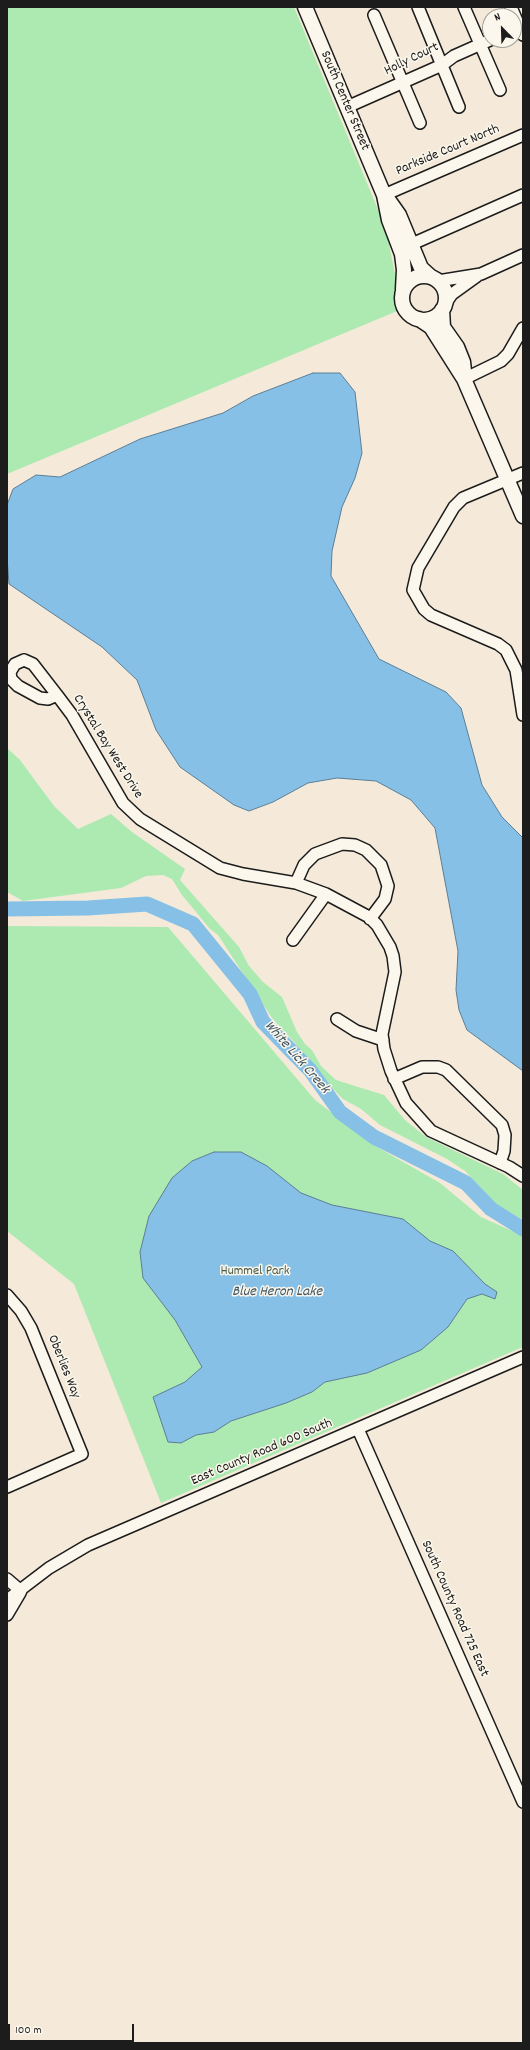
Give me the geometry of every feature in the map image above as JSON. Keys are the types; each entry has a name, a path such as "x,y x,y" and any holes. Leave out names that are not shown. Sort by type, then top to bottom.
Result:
{"main road":[{"name":"South Center Street","path":"305,7 384,195 389,220 402,254 404,270 403,289"},
{"name":"South Center Street","path":"384,195 399,215 421,268 435,279"},
{"path":"464,379 463,362 457,347 443,327 445,291 435,279 418,276 407,283 403,289 402,295 404,308 413,317 431,326 464,379 523,516"},
{"path":"419,319 432,318 443,307"}],"street":[{"path":"418,7 459,107"},
{"path":"464,7 482,37"},
{"path":"374,15 420,123"},
{"name":"Holly Court","path":"347,107 442,65 454,56 482,43"},
{"path":"487,48 500,90"},
{"name":"Parkside Court North","path":"384,195 523,135"},
{"path":"412,244 523,195"},
{"path":"443,307 452,294 481,274 523,256"},
{"path":"435,279 481,274"},
{"path":"464,379 501,362 508,354 523,328"},
{"path":"523,473 463,498 454,507 418,568 413,590 424,609 498,644 506,650 516,670 523,715"},
{"name":"Crystal Bay West Drive","path":"57,695 72,715 123,803 130,812 220,868 243,874 296,883 326,894 370,919 380,929 390,946 395,972 382,1034 384,1049 394,1079 406,1103 432,1131 500,1163 523,1176"},
{"path":"296,883 304,865 315,854 335,846 346,844 355,845 366,850 380,865 388,886 385,899 370,919"},
{"path":"293,940 326,894"},
{"path":"337,1019 356,1031 383,1040"},
{"path":"394,1079 422,1067 434,1066 446,1070 502,1125 505,1135 504,1152 500,1163"},
{"name":"Oberlies Way","path":"7,1295 21,1312 31,1328 82,1454 7,1487"},
{"name":"East County Road 600 South","path":"7,1600 22,1591 48,1568 88,1545 523,1357"},
{"name":"South County Road 725 East","path":"358,1429 523,1802"},
{"path":"7,1579 22,1591"},
{"name":"East County Road 600 South","path":"7,1615 22,1591"}],"green space":[{"path":"7,7 294,7 386,229 402,309 7,474"},
{"path":"7,748 20,760 54,806 78,829 111,814 132,832 185,869 180,880 239,947 249,966 263,982 282,997 297,1032 305,1044 312,1050 321,1066 336,1080 384,1095 405,1120 426,1137 503,1174 523,1190 523,1220 496,1204 465,1171 447,1159 380,1125 361,1109 343,1099 321,1077 295,1043 272,1018 218,935 210,929 182,895 172,879 163,875 146,876 121,888 23,901 7,892"},
{"name":"Hummel Park","path":"7,926 168,927 315,1100 377,1147 440,1183 481,1217 523,1236 523,1347 161,1503 74,1284 7,1231"}],"water":[{"path":"313,373 340,373 355,392 362,453 355,478 342,507 332,551 331,576 379,659 446,692 461,708 482,785 502,817 523,838 523,1071 467,1030 459,1010 456,990 458,951 435,828 411,800 376,781 337,778 308,783 273,802 249,811 234,805 180,767 156,730 137,680 102,647 9,584 7,557 7,505 13,489 36,475 60,477 140,439 223,413 253,396"},
{"name":"Blue Heron Lake","path":"214,1152 241,1152 267,1166 301,1193 332,1205 403,1219 430,1241 453,1251 485,1284 497,1292 495,1299 482,1294 467,1299 448,1327 421,1350 367,1373 325,1382 312,1392 286,1403 231,1421 214,1432 196,1435 181,1443 168,1442 153,1397 185,1382 202,1367 175,1320 143,1278 140,1252 149,1216 172,1178 192,1161"}],"waterway":[{"name":"White Lick Creek","path":"7,909 88,908 147,904 193,924 250,994 263,1022 310,1070 340,1112 374,1137 466,1183 491,1209 523,1229"}]}
